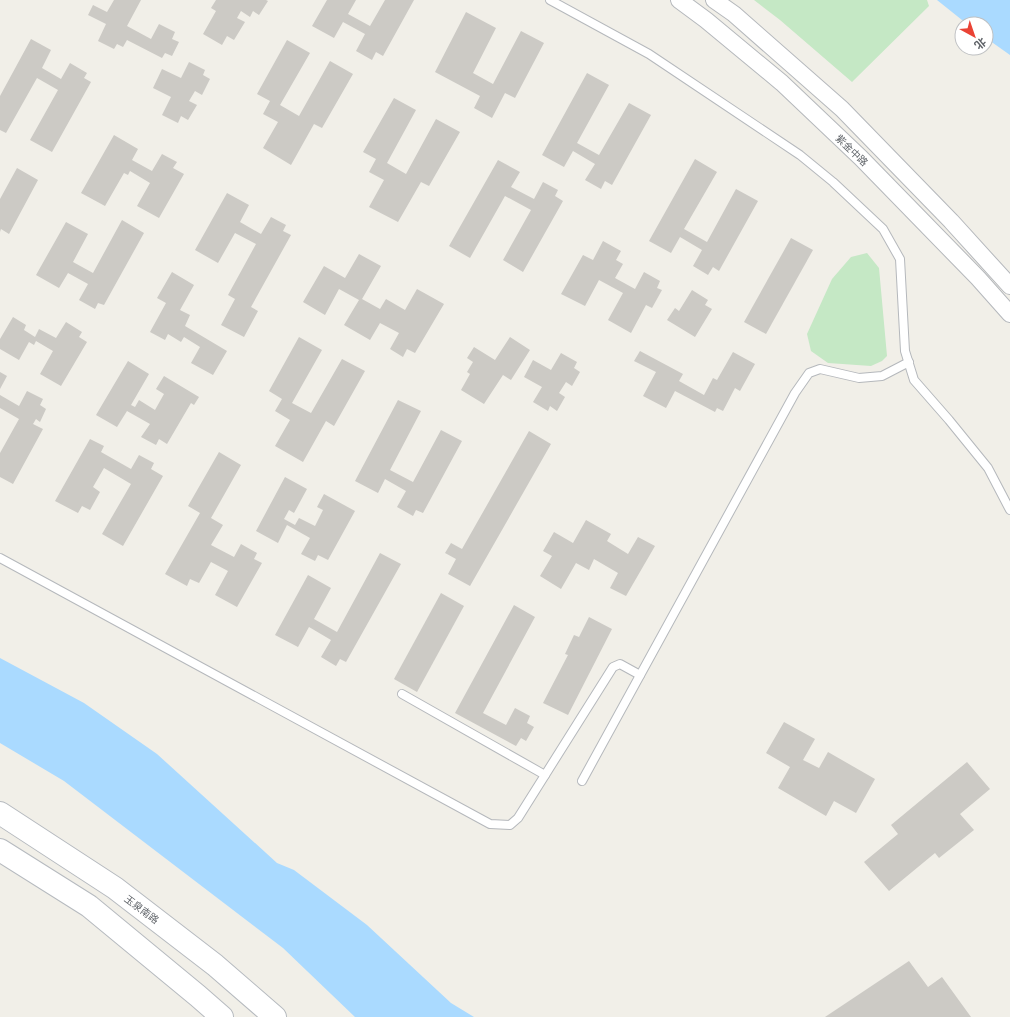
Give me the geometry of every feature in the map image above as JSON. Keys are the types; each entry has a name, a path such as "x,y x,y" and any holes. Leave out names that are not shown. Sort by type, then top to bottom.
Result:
{"street":[{"name":"紫金中路","path":"680,0 782,82 872,170 978,278 1010,314"},
{"name":"紫金中路","path":"714,0 734,14 842,109 951,221 1010,286"},
{"name":"玉泉南路","path":"0,813 115,888 215,965 275,1017"},
{"path":"0,850 89,906 222,1017"}],"lane":[{"path":"550,0 649,54 800,155 834,182 883,228 900,259 905,351 914,380 988,468 1010,510"},
{"path":"582,781 795,393 809,373 820,369 859,378 882,376 908,362"},
{"path":"0,558 490,824 510,825 518,818 613,667 620,664 640,675"},
{"path":"402,694 545,775"}],"green space":[{"path":"754,0 927,0 929,6 852,82 780,20"},
{"path":"867,253 879,268 887,356 882,361 871,366 828,363 811,351 807,334 832,279 851,257"}],"water":[{"path":"937,0 1010,0 1010,55 994,44 994,16 957,16"},
{"path":"0,658 84,703 157,754 277,863 294,870 367,925 451,1003 474,1017 355,1017 283,948 64,781 0,743"}],"building":[{"path":"114,0 141,0 127,26 151,39 159,24 175,32 172,39 179,42 172,56 165,53 162,58 127,40 123,47 117,44 114,49 98,41 106,24 88,15 93,5 107,12"},
{"path":"216,0 268,1 259,15 253,11 250,17 241,11 237,18 245,22 234,40 227,36 222,45 203,34 216,11 211,8"},
{"path":"327,0 356,0 348,14 370,26 385,0 414,0 383,56 376,52 372,60 356,51 365,34 343,22 334,38 312,26"},
{"path":"466,12 496,28 473,73 493,84 521,31 544,43 515,98 505,93 492,118 474,108 480,96 435,72"},
{"path":"31,39 51,50 42,68 61,79 70,63 87,73 84,78 91,82 52,152 30,140 58,90 37,78 6,133 0,130 0,96"},
{"path":"287,40 310,53 280,105 299,116 330,61 353,74 322,128 314,124 291,165 263,148 278,122 263,114 270,101 257,94"},
{"path":"189,62 205,70 203,75 210,79 202,95 195,91 189,101 197,105 188,120 181,116 178,123 162,115 171,97 153,88 162,69 181,78"},
{"path":"587,73 609,85 577,143 599,155 629,103 651,115 612,185 605,181 601,189 585,180 595,164 573,151 564,167 542,155"},
{"path":"394,98 416,110 387,163 406,174 436,119 460,132 429,186 421,182 398,222 369,207 384,180 369,172 376,159 363,152"},
{"path":"114,135 138,149 132,160 152,171 162,154 177,162 173,168 184,174 159,218 137,206 150,183 130,171 128,175 124,173 105,206 81,193"},
{"path":"695,159 717,172 684,229 707,242 736,189 758,201 719,271 713,267 708,275 693,266 702,250 680,237 671,253 649,241"},
{"path":"498,160 520,172 511,187 534,199 543,182 558,190 555,196 563,201 523,272 503,260 531,210 505,196 470,258 449,246"},
{"path":"17,168 38,180 9,234 1,229 0,232 0,199"},
{"path":"227,193 249,205 240,222 261,234 271,217 286,225 283,231 291,235 251,307 258,311 244,337 221,325 235,299 228,295 256,244 235,233 218,263 195,250"},
{"path":"122,220 144,233 104,305 98,303 95,309 79,300 88,284 68,273 59,288 36,275 66,222 88,234 73,262 93,273"},
{"path":"791,238 813,250 766,334 744,322"},
{"path":"603,241 621,251 616,260 623,264 615,278 635,289 644,272 660,281 657,288 662,290 652,308 646,305 631,333 608,320 623,293 599,280 585,306 561,294 583,255 593,260"},
{"path":"359,254 381,266 362,299 380,309 386,299 405,310 417,289 444,304 415,353 407,349 403,357 390,349 399,333 380,323 370,340 344,325 359,300 339,289 325,315 303,302 324,266 345,278"},
{"path":"172,272 194,285 180,310 190,315 185,326 227,351 213,375 191,363 200,347 184,337 181,342 168,334 165,340 150,332 166,303 157,298"},
{"path":"692,290 708,300 705,305 712,309 695,337 667,320 675,308 679,311"},
{"path":"13,317 26,325 24,330 35,337 39,329 56,338 66,322 82,332 79,337 87,342 61,386 40,374 53,351 36,341 34,345 29,342 19,360 0,349 0,339"},
{"path":"299,337 322,350 292,403 311,413 342,359 365,371 334,426 326,421 303,462 275,446 290,420 275,411 282,399 269,391"},
{"path":"510,337 530,350 511,380 503,375 484,404 461,390 470,374 467,372 473,362 467,358 474,347 495,360"},
{"path":"640,351 683,374 679,381 704,395 713,378 717,380 733,352 755,364 740,391 735,388 723,411 717,408 715,412 675,391 666,408 643,396 656,372 634,361"},
{"path":"561,353 577,362 574,368 580,372 572,386 566,382 559,393 565,397 557,411 550,406 548,411 533,402 542,387 524,377 533,360 551,370"},
{"path":"128,361 149,374 131,405 135,407 139,400 155,410 164,394 156,389 164,376 199,397 194,405 191,403 167,444 159,439 156,445 141,437 150,424 127,411 117,427 96,415"},
{"path":"0,372 7,376 0,389"},
{"path":"27,391 43,399 40,405 46,409 40,422 36,419 33,424 43,429 13,484 0,477 0,453 19,419 0,408 0,395 19,406"},
{"path":"398,400 421,411 390,470 413,482 441,430 462,441 423,513 416,510 413,516 397,507 406,491 385,479 378,493 355,481"},
{"path":"529,431 551,444 470,586 448,574 456,559 445,553 451,543 462,549"},
{"path":"90,439 104,446 101,452 131,469 139,455 154,463 151,469 163,476 123,546 102,534 131,484 104,468 93,487 100,492 90,510 82,506 78,513 55,501"},
{"path":"219,452 241,465 211,518 223,525 211,545 234,557 241,544 257,553 254,559 262,563 237,607 215,595 228,571 211,562 199,583 190,579 187,586 165,574 200,513 188,506"},
{"path":"285,477 307,489 294,513 289,510 284,519 295,525 299,518 315,526 323,510 317,507 324,494 355,511 328,560 318,555 315,561 301,554 310,538 287,525 278,543 256,531"},
{"path":"586,520 611,534 607,541 628,554 638,537 655,546 626,596 610,588 618,573 594,559 589,570 576,563 561,589 540,576 552,556 543,551 554,532 573,543"},
{"path":"380,553 401,564 346,662 340,659 336,666 321,657 331,640 309,627 298,647 275,635 308,575 331,588 314,619 337,632"},
{"path":"441,593 464,606 417,692 394,679"},
{"path":"514,605 535,617 483,713 506,725 515,708 530,716 527,723 534,727 526,741 521,738 516,746 455,713"},
{"path":"589,617 612,629 568,715 543,703 568,655 565,654 574,635 579,637"},
{"path":"784,722 815,739 803,760 819,768 828,752 875,779 856,813 834,801 826,816 778,788 790,767 766,753"},
{"path":"967,762 990,789 960,814 974,830 939,858 935,853 889,891 864,862 898,834 891,825"},
{"path":"909,961 928,987 942,977 971,1017 825,1017"}]}
